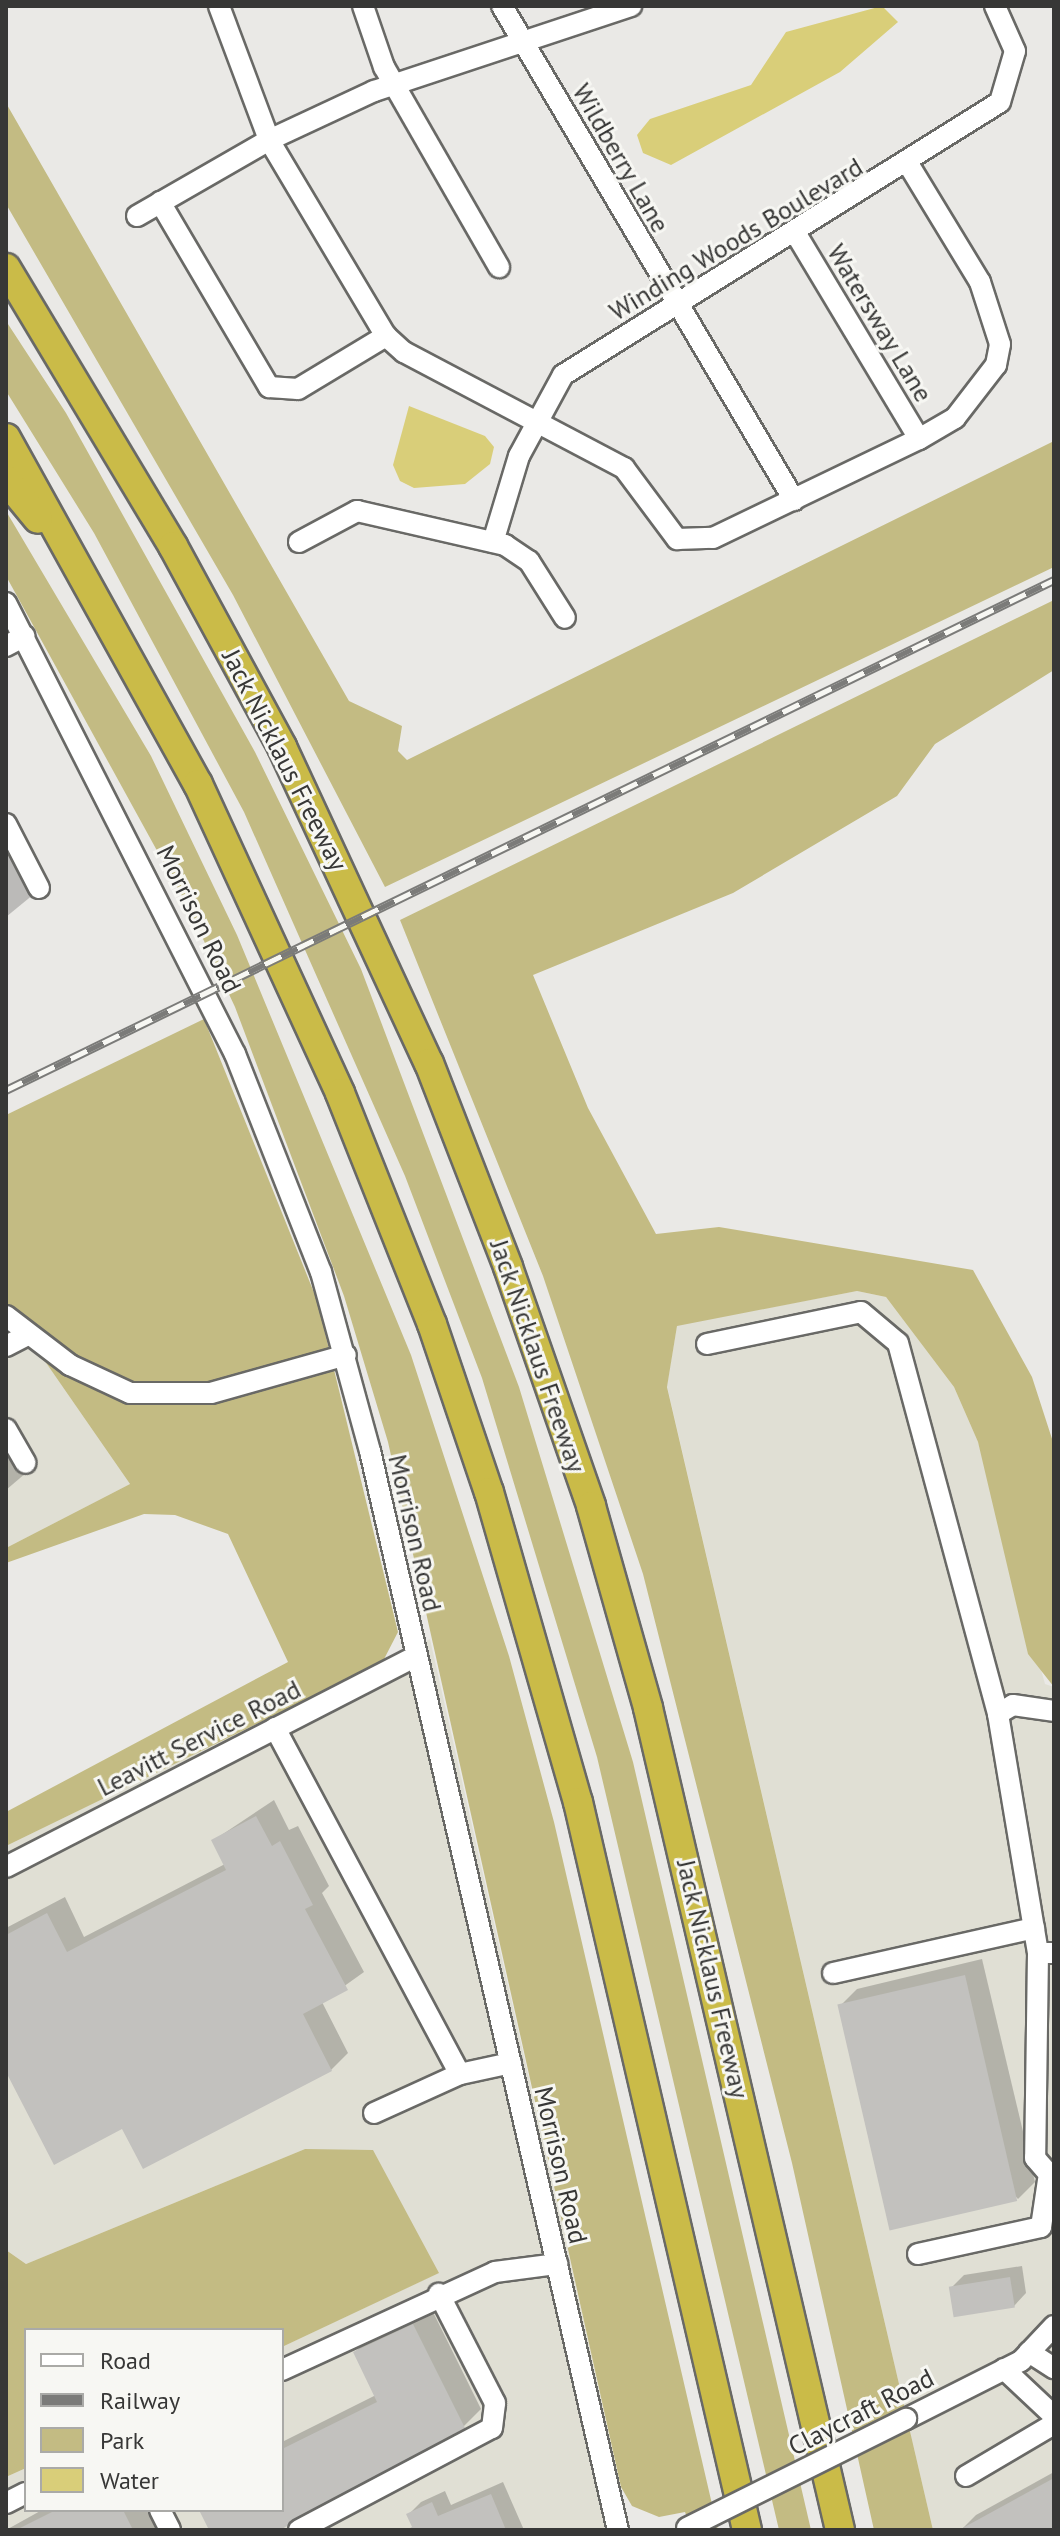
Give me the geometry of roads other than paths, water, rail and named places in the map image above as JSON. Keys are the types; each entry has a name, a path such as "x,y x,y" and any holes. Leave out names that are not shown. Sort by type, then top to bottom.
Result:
{"highway":[{"name":"Jack Nicklaus Freeway","path":"8,270 173,546 282,747 429,1063 508,1267 591,1506 648,1708 840,2530"},
{"path":"6,438 77,560 198,784 297,996 432,1324 479,1464 578,1802 747,2530"},
{"path":"6,480 77,560"}],"street":[{"path":"219,6 269,140 386,336 404,352 537,416 624,468 677,539 713,538 919,439 955,418 984,384 1000,344 980,282 909,165"},
{"path":"363,6 397,82 499,267"},
{"name":"Wildberry Lane","path":"502,6 794,500"},
{"path":"137,216 269,140 397,82 631,6"},
{"name":"Winding Woods Boulevard","path":"493,542 537,416 563,375 909,165 988,113 1008,88 1015,51 995,6"},
{"path":"160,202 269,387 298,389 386,336"},
{"name":"Watersway Lane","path":"796,234 919,439"},
{"path":"299,542 357,511 493,542 529,561 565,618"},
{"name":"Morrison Road","path":"6,603 235,1054 346,1355 618,2530"},
{"path":"6,646 25,636"},
{"path":"6,824 39,888"},
{"path":"707,1344 861,1312 898,1343 998,1714 1034,1928 1046,1953 1035,2158 1051,2180 1041,2227 918,2254"},
{"path":"6,1316 28,1335 130,1393 211,1393 346,1355"},
{"path":"6,1346 28,1335"},
{"path":"6,1429 26,1463"},
{"name":"Leavitt Service Road","path":"6,1867 416,1656"},
{"path":"998,1714 1013,1705 1054,1711"},
{"path":"275,1728 460,2074"},
{"path":"833,1973 1034,1928"},
{"path":"374,2113 460,2074 511,2063"},
{"path":"284,2369 439,2294 495,2272 557,2264"},
{"path":"299,2530 492,2428 495,2403 439,2294"},
{"name":"Claycraft Road","path":"684,2529 1004,2369 1029,2352 1054,2326"},
{"path":"1029,2352 1054,2368"},
{"path":"1004,2369 1054,2416"},
{"path":"966,2476 1054,2424"},
{"path":"6,2503 24,2494"},
{"path":"161,2512 170,2530"}],"water":[{"path":"882,6 898,22 840,72 671,165 643,153 637,135 650,119 751,85 786,32"},
{"path":"409,406 485,436 494,447 490,464 465,484 414,488 400,481 393,465"}],"railway":[{"path":"6,1090 1054,580"}]}
